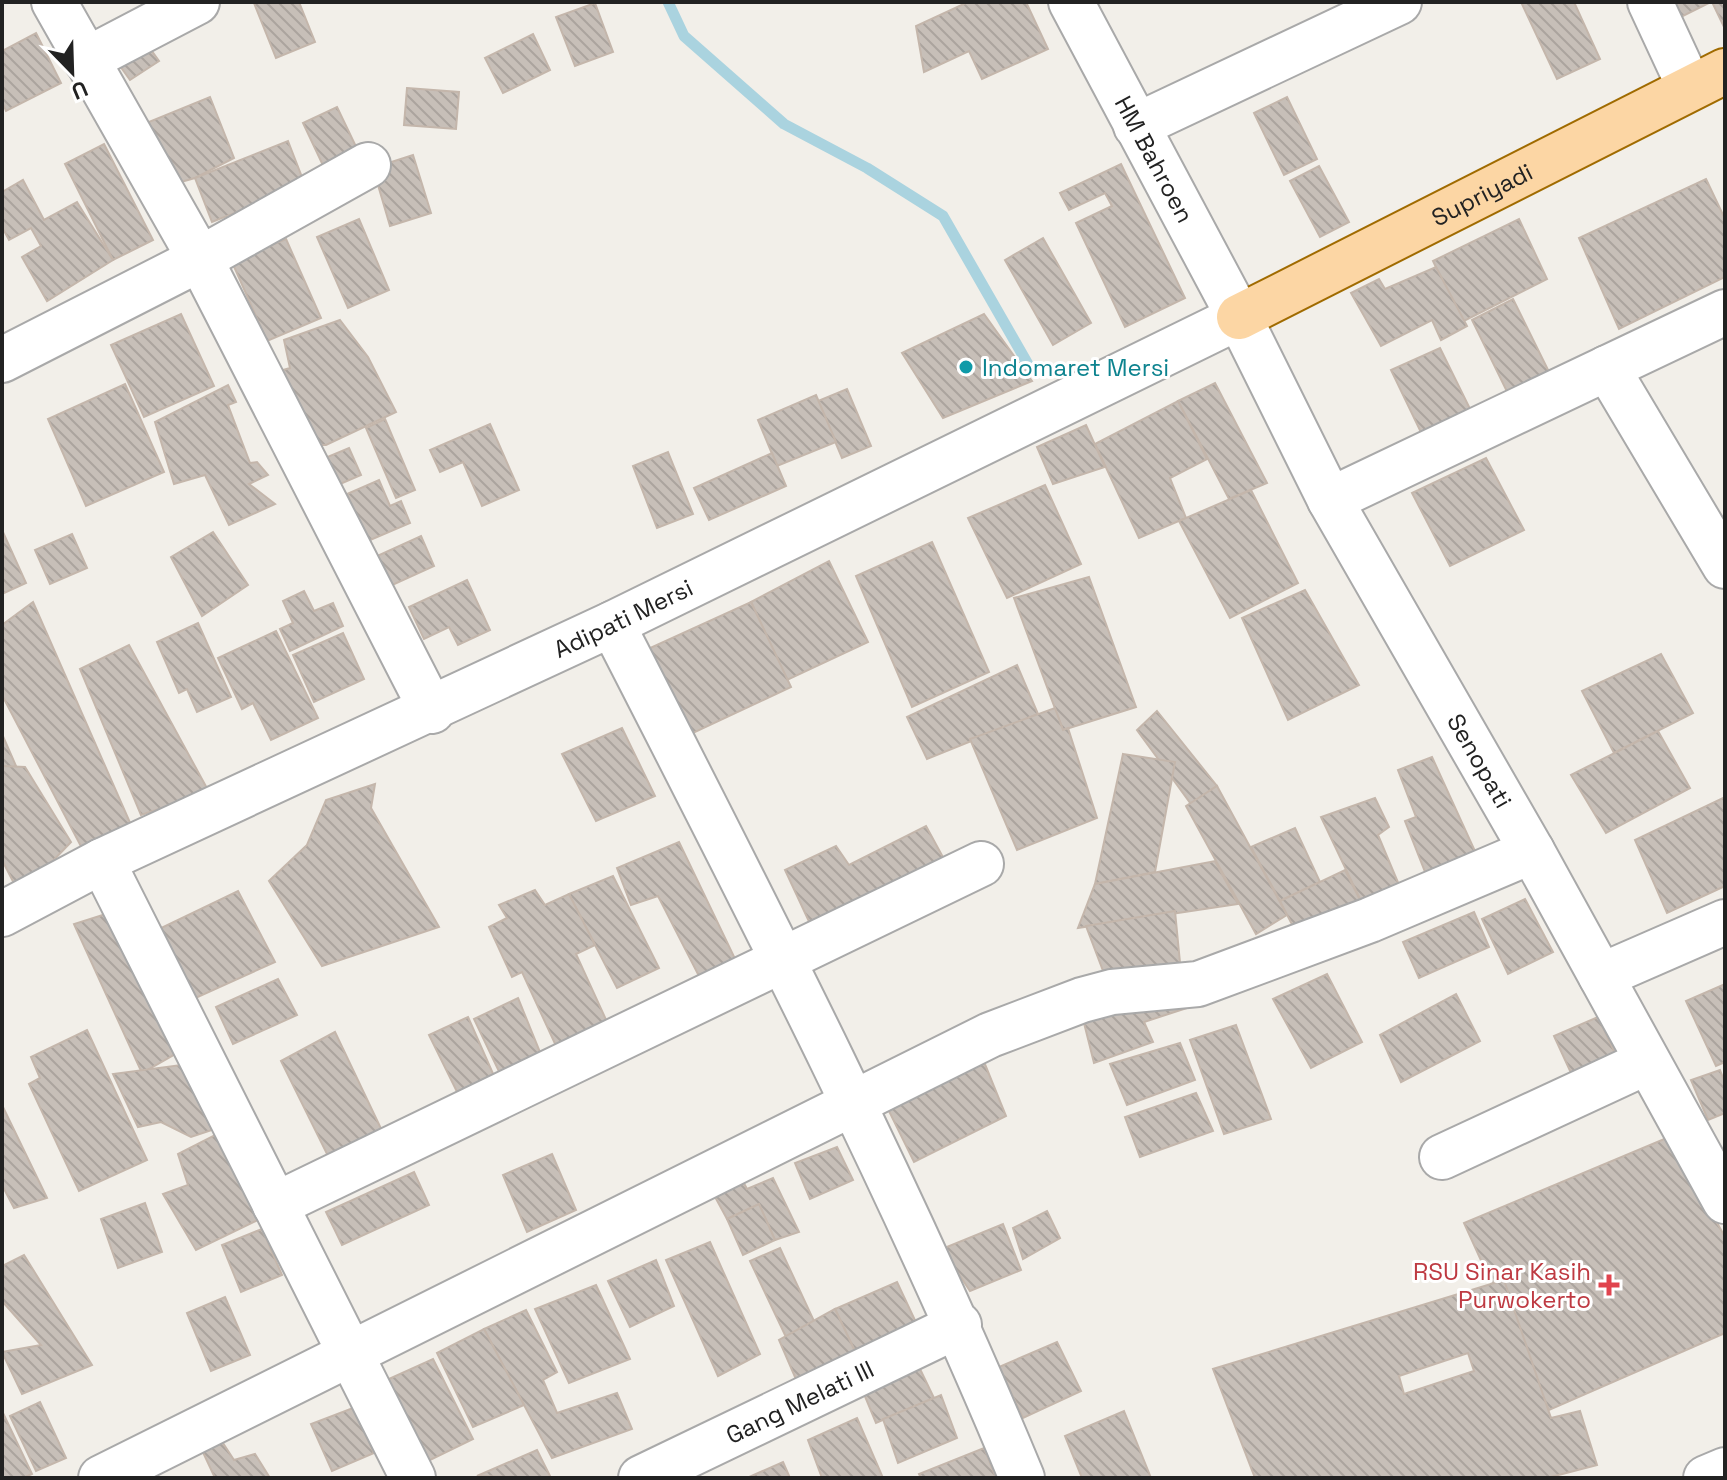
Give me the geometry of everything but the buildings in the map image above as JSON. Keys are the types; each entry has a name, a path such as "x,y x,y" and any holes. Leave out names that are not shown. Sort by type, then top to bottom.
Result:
{"main road":[{"name":"Supriyadi","path":"1239,317 1707,80"}],"street":[{"path":"54,2 200,259 432,711"},
{"path":"86,60 197,2"},
{"name":"HM Bahroen","path":"1071,2 1239,317"},
{"path":"1136,126 1399,2"},
{"path":"1650,2 1707,80"},
{"path":"2,360 200,259 368,165"},
{"path":"1330,500 1725,312"},
{"name":"Senopati","path":"1239,317 1330,500 1532,851 1725,1201"},
{"name":"Adipati Mersi","path":"2,914 102,861 432,711 1239,317"},
{"path":"1607,368 1725,566"},
{"path":"612,624 784,959 853,1101 959,1325 1022,1478"},
{"path":"101,1478 990,1035 1082,1000 1112,992 1198,984 1370,920 1532,851"},
{"path":"102,861 413,1478"},
{"path":"275,1205 981,864"},
{"path":"1601,976 1725,922"},
{"path":"1442,1157 1647,1062"},
{"name":"Gang Melati III","path":"641,1478 959,1325"},
{"path":"1706,1478 1725,1470"}],"waterway":[{"path":"668,2 684,36 784,124 867,168 943,216 1029,366"}],"place":[{"name":"Indomaret Mersi","path":"966,367"},
{"name":"RSU Sinar Kasih Purwokerto","path":"1609,1285"}]}
